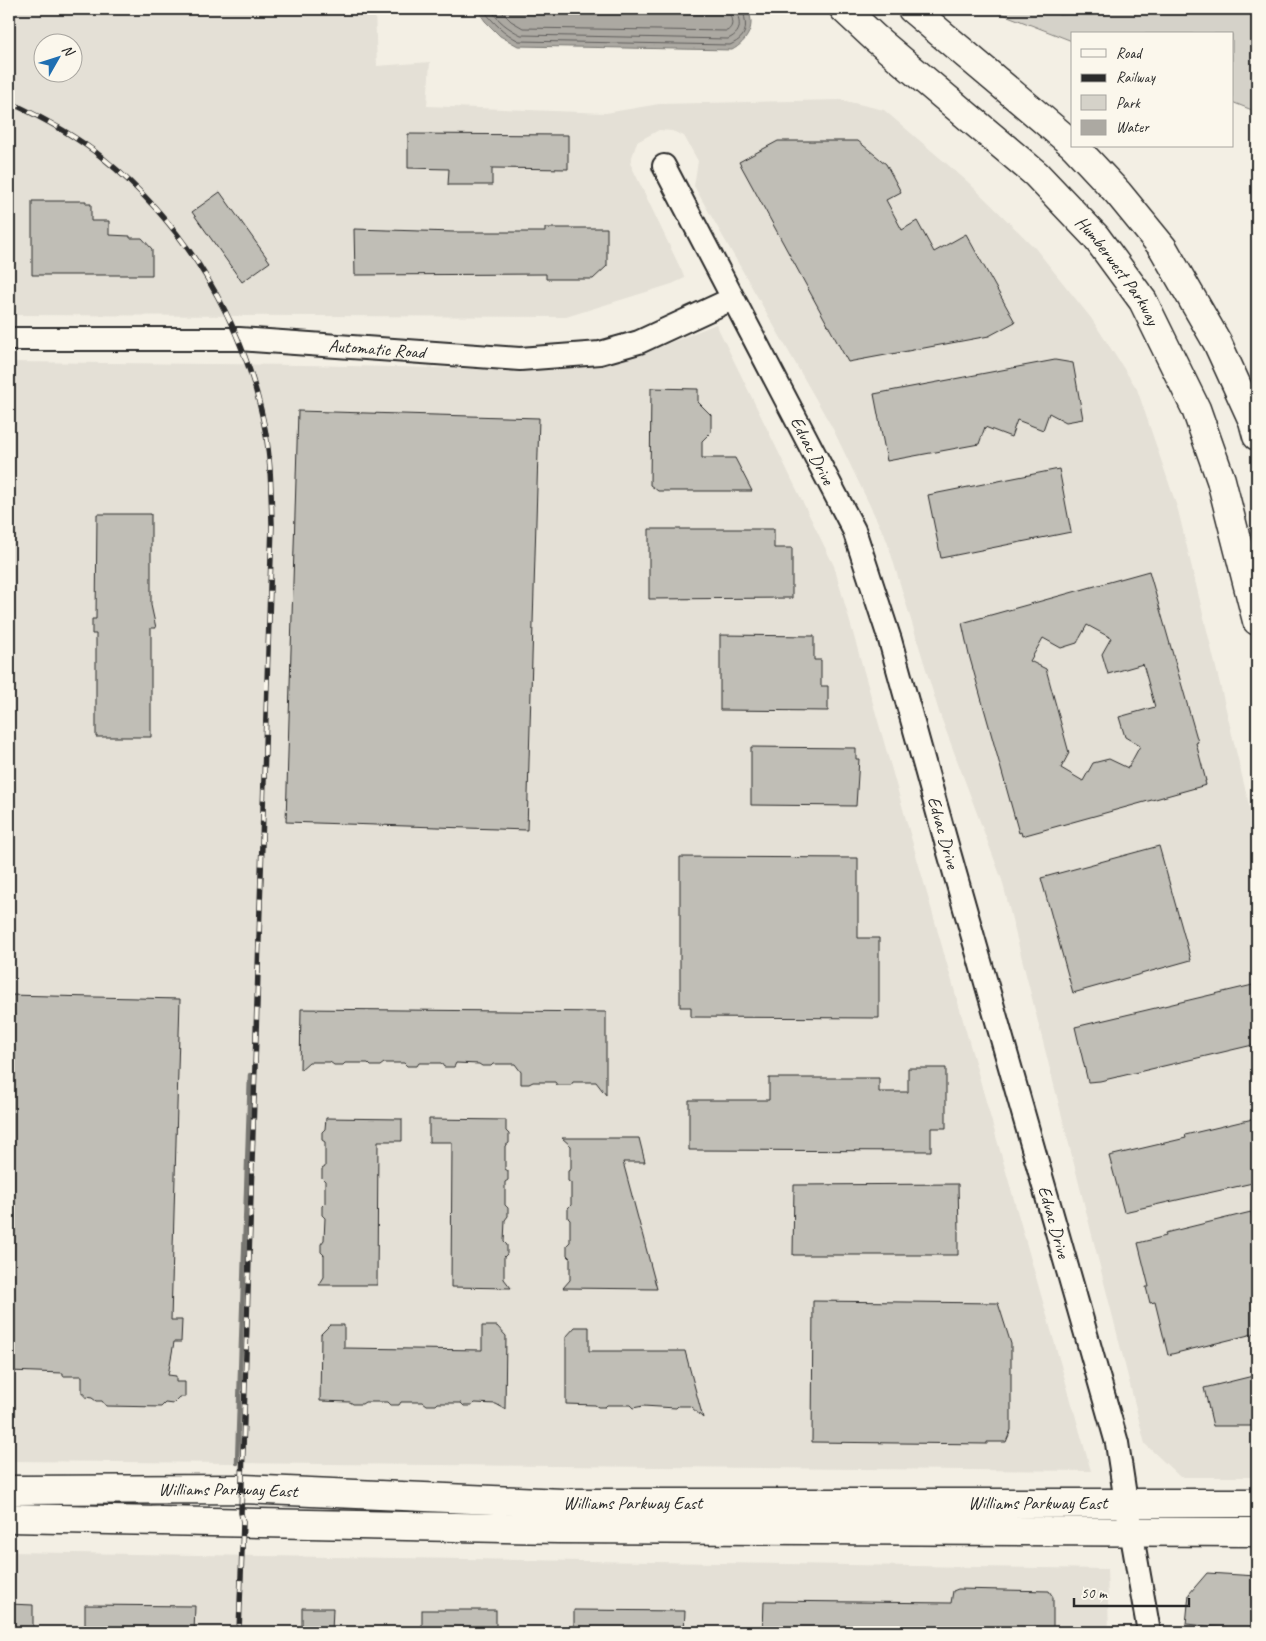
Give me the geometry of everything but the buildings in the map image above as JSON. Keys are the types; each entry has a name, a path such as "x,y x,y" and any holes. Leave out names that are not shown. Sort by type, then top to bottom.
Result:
{"main road":[{"name":"Humberwest Parkway","path":"844,9 875,38 1036,174 1096,237 1142,301 1196,408 1221,480 1257,621"},
{"path":"901,9 988,73"},
{"path":"912,9 1071,143"},
{"path":"1076,148 1118,193 1162,248 1218,342 1253,421 1257,436"},
{"name":"Williams Parkway East","path":"9,1490 243,1489 562,1503 1126,1502 1257,1504"},
{"name":"Williams Parkway East","path":"9,1518 558,1529 1257,1532"}],"street":[{"name":"Edvac Drive","path":"664,166 854,530 890,640 1117,1443 1149,1632"},
{"name":"Automatic Road","path":"9,339 239,339 520,359 600,353 639,342 732,299"}],"shaded area":[{"path":"9,9 375,9 377,66 430,62 427,106 606,113 659,104 841,100 884,110 968,182 1035,248 1091,318 1137,389 1178,510 1257,838 1257,1477 1180,1477 1145,1444 1002,880 939,712 887,541 833,429 694,186 698,161 684,136 672,131 659,130 637,142 630,163 685,278 672,284 566,317 9,315"},
{"path":"716,324 834,566 1091,1471 9,1461 9,362 305,365 530,370 635,357"},
{"path":"9,1552 1107,1569 1109,1632 9,1632"}],"green space":[{"path":"990,9 1257,9 1257,112 1234,103 1234,32 1071,32 1071,41"}],"water":[{"path":"477,9 747,9 750,15 751,27 746,38 732,50 518,46 500,36 485,21"}],"waterway":[{"path":"1056,9 1059,13 1097,12 1101,9"},
{"path":"237,1463 250,1075"}],"railway":[{"path":"9,102 58,127 103,158 161,214 186,246 208,280 227,315 243,352 256,390 267,441 272,524 241,1513 243,1522 239,1632"}]}
